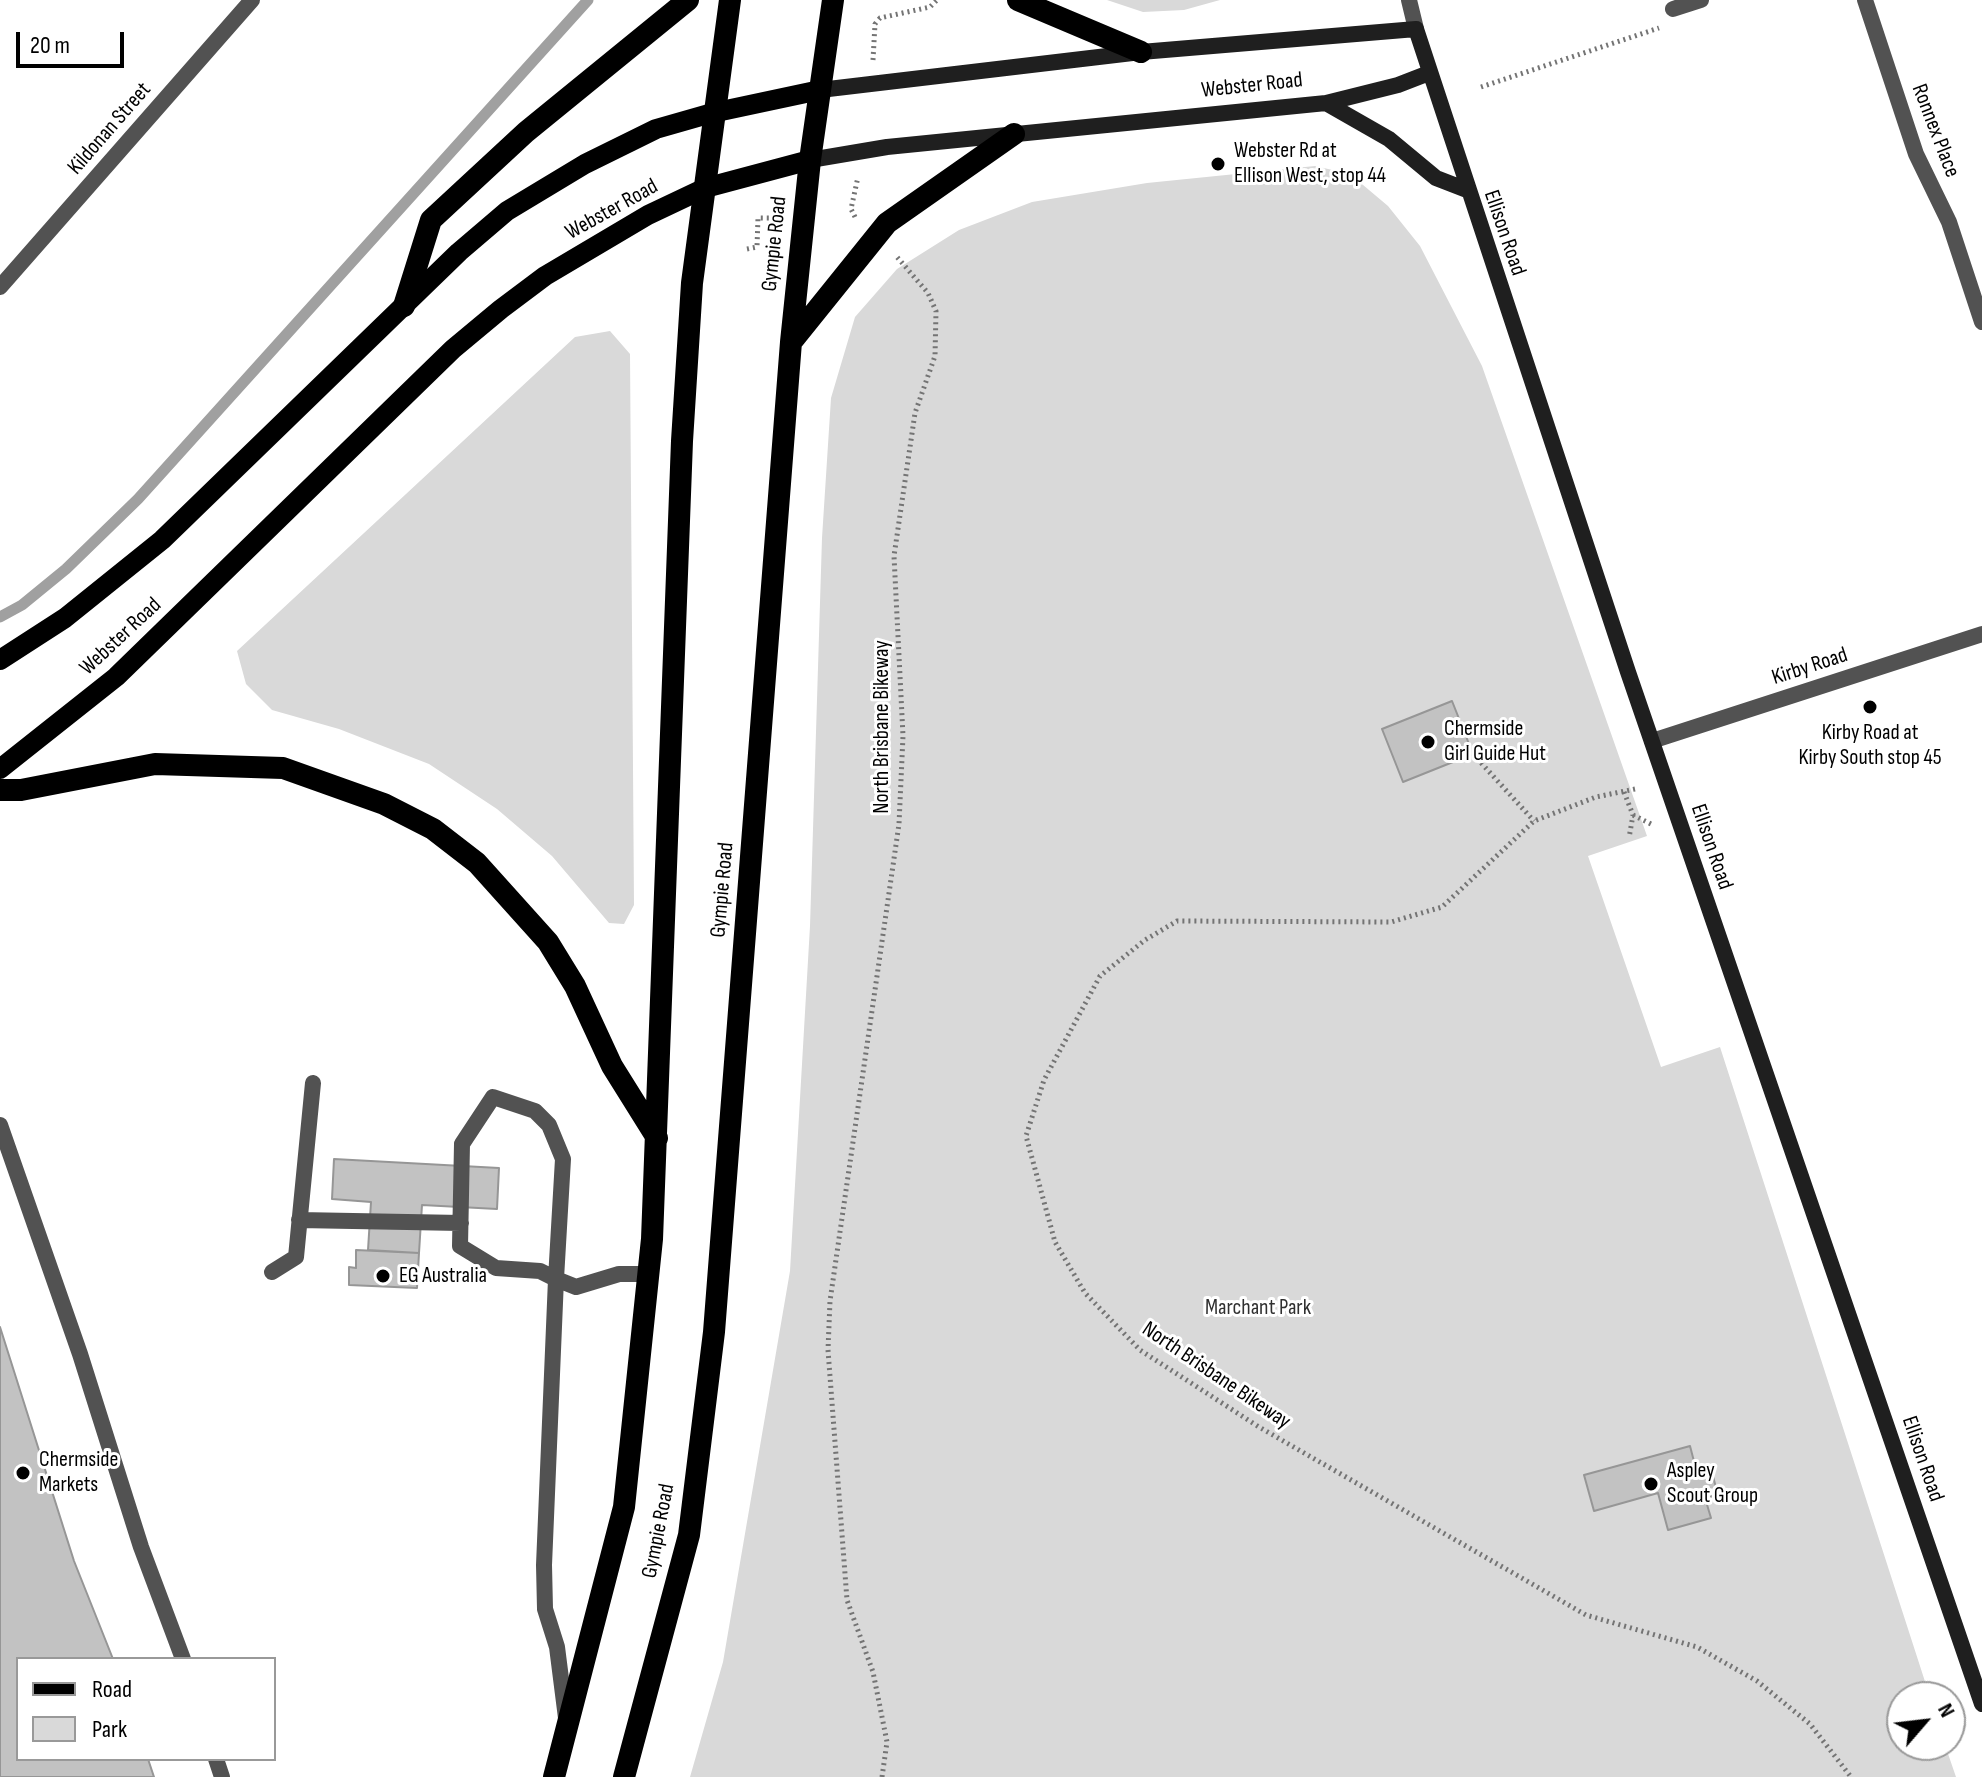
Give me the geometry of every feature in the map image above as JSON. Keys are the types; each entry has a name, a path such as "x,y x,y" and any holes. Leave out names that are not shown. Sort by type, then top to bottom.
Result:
{"highway":[{"path":"404,306 431,220 526,132 688,0"},
{"name":"Gympie Road","path":"554,1777 624,1507 648,1274 657,1138 682,441 692,283 712,113 730,0"},
{"name":"Gympie Road","path":"624,1777 689,1535 712,1348 791,342 810,160 833,0"},
{"path":"1018,0 1141,52"},
{"path":"791,342 887,223 1014,134"},
{"path":"0,790 21,790 155,764 283,768 384,804 433,829 477,863 548,942 582,999 612,1066 657,1138"}],"main road":[{"name":"Webster Road","path":"0,660 65,618 139,560 459,252 507,211 622,144 712,113 820,90 1141,52 1416,29"},
{"name":"Ellison Road","path":"1416,29 1652,741 1982,1704"},
{"name":"Webster Road","path":"0,769 116,677 453,349 501,309 600,242 705,188 810,160 1014,134 1326,103 1398,85 1429,73"},
{"path":"1326,103 1389,139 1436,178 1467,190"}],"street":[{"name":"Kildonan Street","path":"0,287 252,0"},
{"name":"Ellison Road","path":"1409,0 1416,29"},
{"path":"1673,9 1701,0"},
{"name":"Ronnex Place","path":"1865,0 1916,154 1949,222 1982,322"},
{"name":"Kirby Road","path":"1652,741 1982,634"},
{"path":"272,1272 296,1257 313,1083"},
{"path":"567,1728 557,1647 545,1609 544,1565 556,1279 563,1159 557,1141 535,1111 493,1097 462,1144 460,1246 496,1268 540,1271 556,1279 576,1287 619,1274 648,1274"},
{"path":"0,1125 80,1354 141,1547 182,1657"},
{"path":"299,1220 461,1223"}],"path":[{"path":"1481,87 1664,27 1673,9"},
{"path":"858,177 851,209 859,224"},
{"path":"747,249 757,247 758,218 769,218"},
{"name":"North Brisbane Bikeway","path":"882,1777 887,1742 873,1672 847,1600 828,1350 830,1301 899,824 903,736 894,556 915,413 935,356 936,311 928,293 898,258"},
{"path":"1473,754 1534,821"},
{"name":"North Brisbane Bikeway","path":"1635,789 1596,797 1534,821 1442,907 1391,922 1177,921 1145,940 1100,976 1044,1080 1026,1136 1055,1242 1085,1293 1140,1350 1259,1427 1586,1615 1697,1647 1757,1681 1810,1724 1851,1777"},
{"path":"1624,792 1633,815 1629,838"}],"green space":[{"path":"1107,0 1220,0 1184,10 1143,12"},
{"name":"Marchant Park","path":"1315,166 1350,174 1388,206 1420,246 1482,366 1647,836 1588,856 1661,1067 1720,1047 1925,1681 1886,1681 1886,1761 1950,1761 1956,1777 690,1777 723,1662 790,1271 810,926 822,538 831,398 855,317 897,269 959,230 1032,202 1147,183"},
{"path":"610,331 630,354 634,905 624,924 609,923 552,856 497,809 429,764 339,729 272,710 246,684 237,651 575,337"}],"building":[{"name":"Chermside Girl Guide Hut","path":"1452,701 1473,754 1403,782 1382,729"},
{"path":"334,1159 499,1168 497,1209 422,1205 419,1253 368,1250 371,1202 332,1199"},
{"name":"EG Australia","path":"356,1250 419,1253 417,1288 349,1285 349,1267 356,1268"},
{"name":"Chermside Markets","path":"0,1327 74,1561 112,1657 16,1657 16,1761 149,1761 154,1777 0,1777"},
{"name":"Aspley Scout Group","path":"1690,1446 1697,1473 1711,1469 1718,1495 1705,1498 1711,1518 1668,1530 1658,1493 1594,1511 1584,1475"}],"waterway":[{"path":"0,617 22,605 66,569 138,499 588,0"}],"place":[{"name":"Webster Rd at Ellison West, stop 44","path":"1218,164"},
{"name":"Kirby Road at Kirby South stop 45","path":"1870,707"},
{"name":"Chermside Girl Guide Hut","path":"1428,742"},
{"name":"EG Australia","path":"383,1276"},
{"name":"Chermside Markets","path":"23,1473"},
{"name":"Aspley Scout Group","path":"1651,1484"}]}
